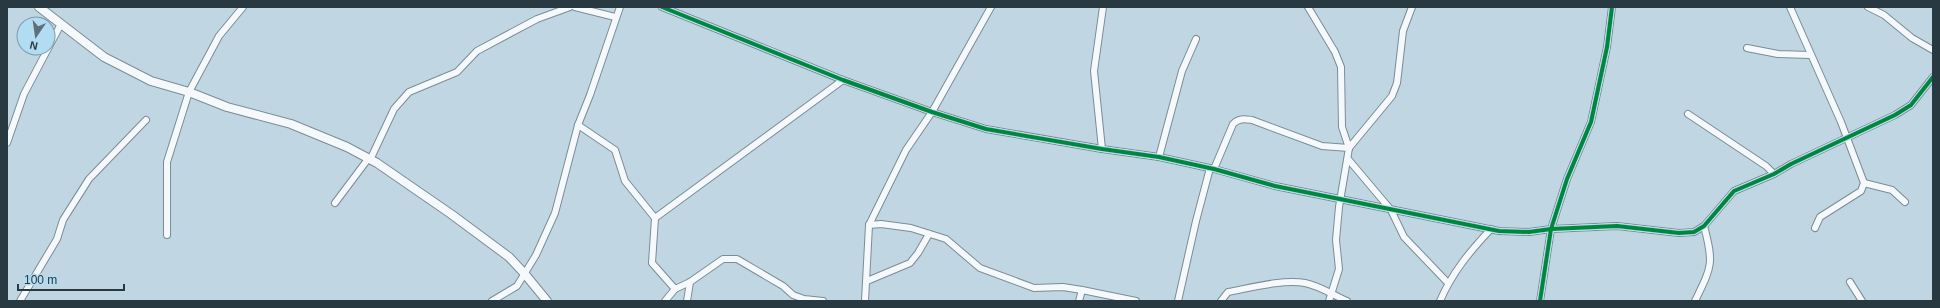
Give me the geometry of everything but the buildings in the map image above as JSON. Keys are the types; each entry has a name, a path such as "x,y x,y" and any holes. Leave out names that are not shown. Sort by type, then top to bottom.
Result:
{"street":[{"path":"39,7 104,57 151,81 189,92 227,107 290,124 346,147 370,160 451,214 509,257 524,273 539,297 547,301"},
{"path":"167,235 167,162 189,92 219,36 243,7"},
{"path":"335,203 368,159 370,160 394,109 409,92 457,72 478,51 537,19 570,7"},
{"path":"575,7 615,17"},
{"path":"492,301 517,286 536,255 555,213 578,125 588,100 615,17 620,7"},
{"path":"662,7 843,80 932,112 986,129 1102,149 1159,157 1212,168 1276,186 1391,210 1492,229 1529,232 1551,229 1617,226 1679,233 1694,232 1704,226 1734,191 1774,174 1791,164 1895,115 1911,105 1933,77"},
{"path":"865,301 869,225 906,150 932,112 991,7"},
{"path":"1102,149 1094,72 1103,7"},
{"path":"1308,7 1335,52 1341,66 1342,127 1349,148 1336,240 1339,269 1329,301"},
{"path":"1349,148 1392,96 1397,83 1402,31 1412,7"},
{"path":"1540,301 1551,229 1567,179 1590,122 1607,47 1612,7"},
{"path":"1790,7 1810,55 1828,89 1864,183 1861,191 1820,217 1814,228"},
{"path":"1868,7 1884,15 1912,38 1933,50"},
{"path":"7,143 24,94 61,24"},
{"path":"1159,157 1182,71 1196,39"},
{"path":"1748,48 1778,54 1810,55"},
{"path":"655,218 843,80"},
{"path":"1688,114 1766,166 1774,174"},
{"path":"20,301 57,239 63,220 89,179 146,120"},
{"path":"1178,301 1196,221 1212,168 1233,124 1237,120 1252,120 1322,146 1349,148"},
{"path":"578,125 615,150 625,180 655,218 652,263 675,289"},
{"path":"1348,159 1391,210 1404,237 1448,283"},
{"path":"1864,183 1892,190 1905,202"},
{"path":"869,225 881,224 911,228 946,239 980,268 1034,288 1063,287 1136,301"},
{"path":"1695,301 1708,274 1710,261 1710,251 1704,226"},
{"path":"1440,301 1448,283 1462,261 1492,229"},
{"path":"867,281 910,263 918,253 929,234"},
{"path":"665,301 675,289 690,282 723,259 737,259 783,286 792,295 804,299 823,301"},
{"path":"687,301 690,282"},
{"path":"1850,282 1862,301"},
{"path":"1221,301 1228,292 1275,284 1303,283 1319,288 1348,301"},
{"path":"1079,301 1082,290"}],"cycle path":[{"path":"662,7 843,80 932,112 986,129 1102,149 1159,157 1214,169 1275,186 1499,231 1529,232 1551,229 1540,301"},
{"path":"1612,7 1607,47 1591,122 1567,179 1551,229 1617,226 1679,233 1694,232 1704,226 1734,191 1774,174 1791,164 1895,115 1911,105 1933,77"}]}
